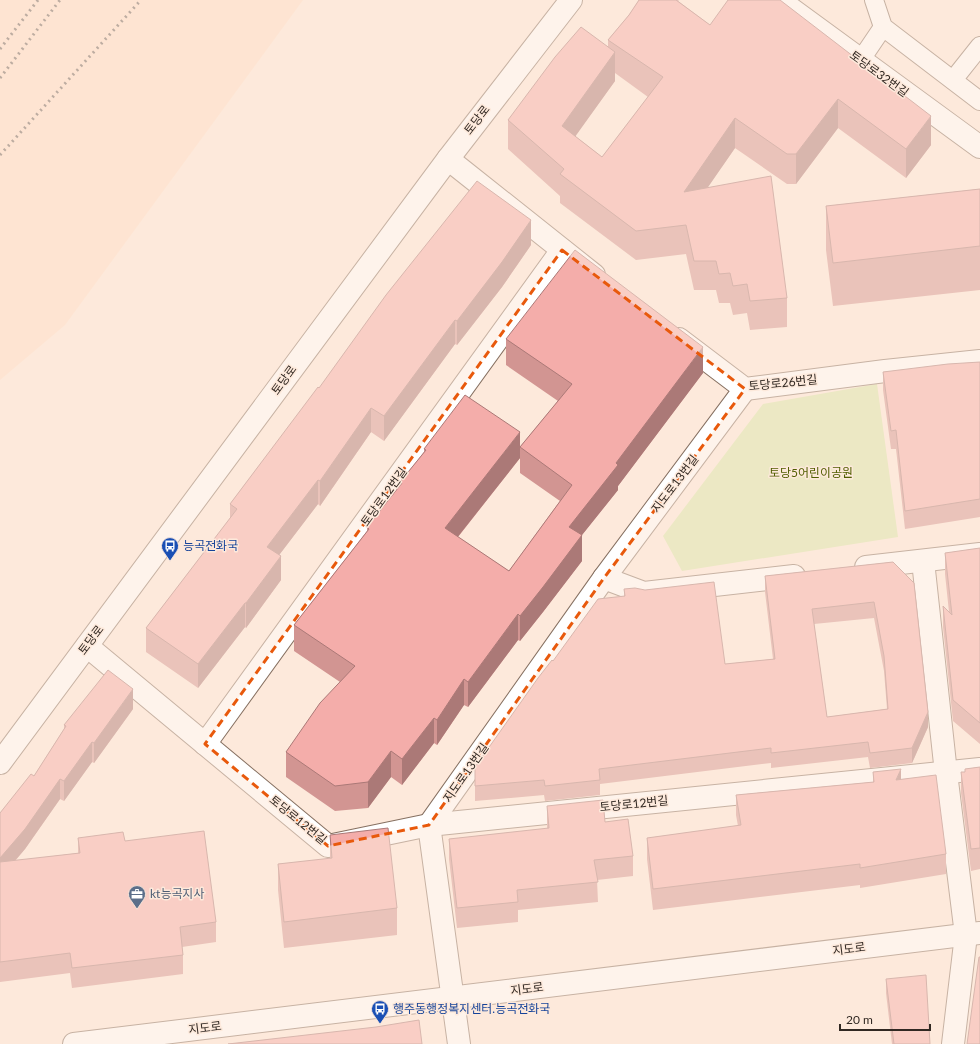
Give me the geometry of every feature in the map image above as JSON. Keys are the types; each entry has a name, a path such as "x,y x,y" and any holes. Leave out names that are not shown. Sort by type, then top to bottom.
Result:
{"street":[{"name":"토당로","path":"0,763 448,159 571,0"},
{"name":"토당로32번길","path":"779,0 860,61 980,147"},
{"path":"448,159 612,289"},
{"name":"토당로12번길","path":"205,744 562,250"},
{"name":"토당로26번길","path":"663,327 746,389 885,371 980,361"},
{"name":"지도로13번길","path":"429,825 604,578 746,389"},
{"path":"846,570 980,554"},
{"path":"923,561 946,773 973,934 953,1044"},
{"path":"604,578 644,593 815,573"},
{"name":"토당로12번길","path":"87,646 328,846 429,825 980,769"},
{"path":"429,825 454,998 459,1044"},
{"name":"지도로","path":"74,1044 973,934"}],"lane":[{"path":"874,0 883,27 980,101"},
{"path":"860,61 883,27"},
{"path":"953,80 980,46"}],"highlighted area":[{"path":"562,250 745,389 604,578 429,825 328,846 205,744"}],"shaded area":[{"path":"0,0 303,0 65,325 0,380"}],"green space":[{"name":"토당5어린이공원","path":"877,384 898,537 682,571 663,536 763,404"}],"building":[{"path":"639,0 676,0 710,25 728,0 780,0 931,116 906,149 838,99 796,154 787,154 735,118 684,192 771,176 787,298 750,301 747,284 733,286 730,273 719,274 716,261 694,261 686,225 636,231 560,174 564,169 508,120 555,57 581,27 615,52 562,126 602,157 663,77 608,40 629,15"},
{"path":"477,181 531,220 502,262 457,321 455,320 384,416 371,408 320,481 318,480 267,547 281,556 198,664 146,628 237,509 230,504 318,387 319,388 386,295"},
{"path":"980,189 980,246 833,263 826,206"},
{"path":"575,250 703,347 616,463 618,465 569,527 582,535 520,616 518,614 468,682 464,679 437,720 434,718 402,759 391,751 368,782 335,786 286,752 320,703 355,666 294,625 369,529 367,527 402,483 400,482 426,450 424,449 465,395 520,432 445,528 509,571 572,485 520,447 572,384 506,339"},
{"path":"980,362 980,499 905,511 896,430 891,431 883,372 948,364"},
{"path":"980,548 980,723 953,700 943,606 952,615 945,553"},
{"path":"893,562 914,583 928,712 912,748 870,753 868,742 771,753 771,748 599,769 600,780 545,786 544,780 475,786 475,767 538,678 552,660 553,661 598,599 625,596 624,589 635,588 645,590 714,582 725,664 775,659 765,576","holes":["874,602 884,656 888,709 827,717 812,609"]},
{"path":"108,670 133,689 94,743 92,742 64,781 60,779 25,829 0,858 0,813 31,774 34,776 66,726 64,725"},
{"path":"980,767 980,848 971,849 961,772 965,772 965,769"},
{"path":"901,769 896,780 936,775 946,854 860,868 860,864 653,889 647,838 741,825 736,795 874,782 873,772"},
{"path":"603,800 605,822 628,819 633,856 594,860 598,882 517,890 518,902 457,908 449,839 549,828 547,806"},
{"path":"388,828 397,908 284,922 278,864 332,858 330,835"},
{"name":"kt능곡지사","path":"204,831 216,922 180,927 183,955 72,968 70,953 0,962 0,862 80,853 78,838 123,832 125,841"},
{"path":"979,957 980,1044 967,1044"},
{"path":"926,975 930,1044 894,1044 886,979"},
{"path":"419,1020 422,1044 228,1044 376,1027"}],"railway":[{"path":"0,49 38,0"},
{"path":"0,78 60,0"},
{"path":"0,155 141,0"}],"place":[{"name":"능곡전화국","path":"170,561"},
{"name":"kt능곡지사","path":"137,909"},
{"name":"행주동행정복지센터.능곡전화국","path":"380,1024"}]}
